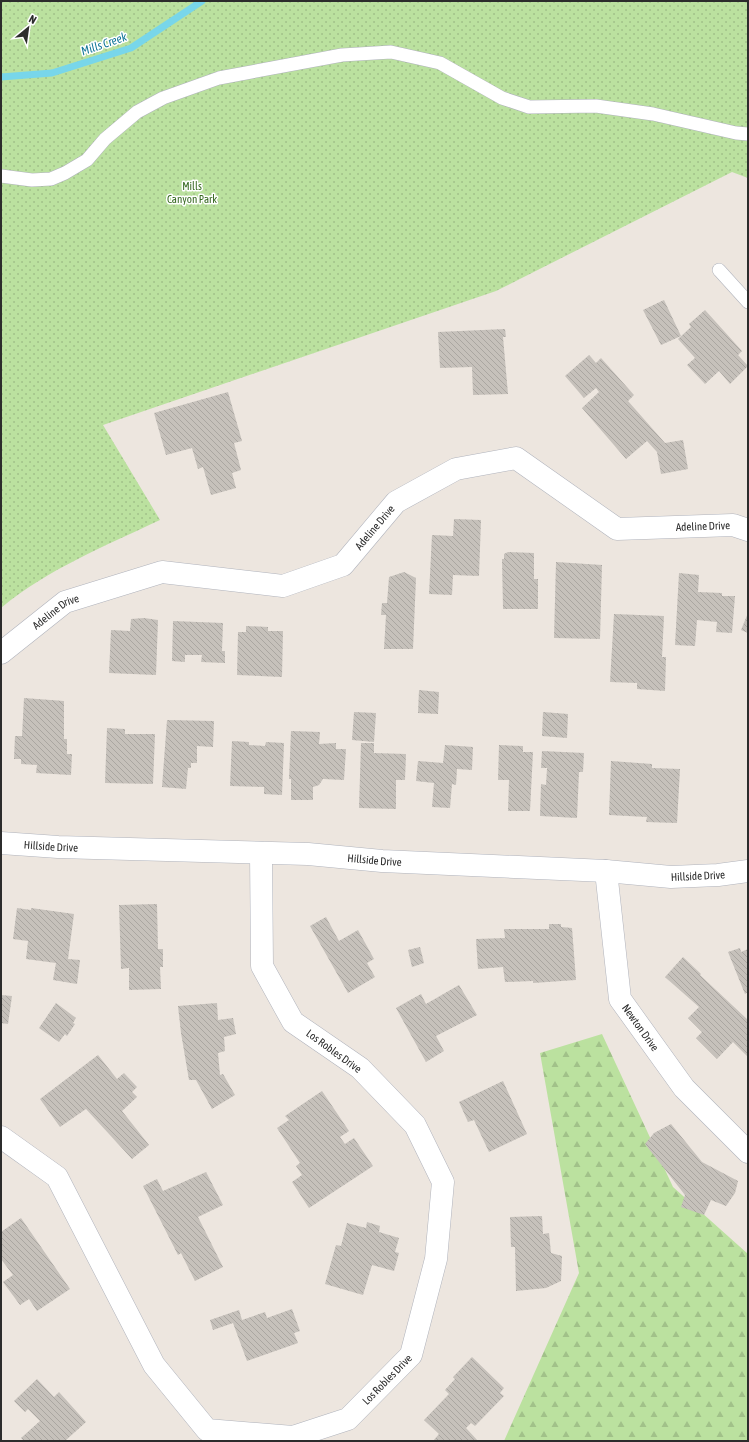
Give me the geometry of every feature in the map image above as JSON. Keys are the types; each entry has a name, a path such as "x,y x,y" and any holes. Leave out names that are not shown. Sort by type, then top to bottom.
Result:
{"street":[{"name":"Adeline Drive","path":"1,653 65,602 162,572 283,586 343,565 396,502 456,469 516,458 617,529 734,525 748,530"},
{"name":"Hillside Drive","path":"1,843 58,847 308,854 382,860 606,871 671,877 718,875 748,871"},
{"name":"Los Robles Drive","path":"1,1137 57,1177 154,1365 207,1430 293,1437 348,1419 410,1355 436,1259 443,1182 415,1125 360,1068 293,1022 262,966 261,853"},
{"name":"Newton Drive","path":"606,871 620,999 684,1088 748,1152"}],"lane":[{"path":"1,176 32,180 51,179 65,173 87,160 105,139 137,112 163,98 219,78 342,56 390,52 440,63 502,98 529,107 596,106 653,114 736,133 748,134"},
{"path":"719,270 748,302"}],"green space":[{"name":"Mills Canyon Park","path":"1,1 748,1 748,178 732,172 496,291 103,425 160,520 57,570 38,581 1,608"},
{"path":"602,1034 673,1187 748,1254 748,1441 504,1441 579,1273 540,1053"}],"building":[{"path":"664,300 681,336 661,345 643,310"},
{"path":"705,310 742,351 738,355 748,366 730,384 719,371 705,384 687,365 695,358 678,339 691,327 689,324"},
{"path":"505,329 506,337 503,337 508,394 473,395 472,367 440,368 438,332"},
{"path":"589,355 596,363 601,358 634,395 628,401 665,443 683,440 688,469 661,474 657,452 647,441 626,459 582,408 599,392 596,388 584,398 565,376"},
{"path":"228,392 242,441 234,443 241,470 232,473 236,488 211,495 203,467 198,469 192,448 166,455 154,413"},
{"path":"454,519 481,520 479,576 453,575 452,595 429,594 432,535 453,536"},
{"path":"508,552 534,553 534,579 538,579 538,609 503,609 502,559 504,559 504,554"},
{"path":"556,562 602,565 600,639 554,638"},
{"path":"404,572 416,578 413,649 384,649 386,615 381,615 382,603 387,603 389,577"},
{"path":"679,573 699,575 698,592 722,593 722,596 735,596 732,633 716,632 717,622 697,620 695,646 675,645"},
{"path":"748,613 748,633 741,630"},
{"path":"614,614 664,616 662,657 666,657 665,691 637,689 637,683 610,682"},
{"path":"144,618 158,620 156,675 109,673 111,630 130,631 131,619"},
{"path":"173,621 223,623 222,651 225,651 225,663 201,662 202,655 185,655 185,662 172,661"},
{"path":"246,626 268,627 268,631 283,631 282,677 237,675 238,632 246,632"},
{"path":"419,690 439,692 438,714 418,713"},
{"path":"24,698 64,701 64,739 67,739 67,754 72,754 71,775 36,773 37,765 21,764 21,759 14,759 15,736 22,736"},
{"path":"354,712 376,713 374,742 352,740"},
{"path":"543,712 568,714 567,738 542,736"},
{"path":"167,720 214,721 213,747 197,746 197,763 191,763 191,768 188,768 186,789 162,787"},
{"path":"107,728 125,729 125,734 155,734 153,784 105,783"},
{"path":"291,731 320,732 319,744 336,743 336,749 346,749 344,780 323,779 319,785 313,787 313,800 291,800 291,779 289,779"},
{"path":"232,741 249,742 249,745 265,746 266,742 284,743 282,795 264,794 264,787 230,786"},
{"path":"361,743 374,743 374,753 406,754 405,780 396,780 396,809 359,808"},
{"path":"445,745 473,747 472,770 457,769 456,785 452,784 450,808 432,807 434,783 416,781 418,761 443,763"},
{"path":"499,745 523,746 523,752 533,752 530,811 508,811 509,780 498,780"},
{"path":"542,751 584,753 583,772 579,772 577,818 540,816 541,784 546,785 547,768 541,768"},
{"path":"611,761 652,764 652,768 680,769 677,823 646,822 647,817 609,815"},
{"path":"157,904 158,949 163,949 163,967 160,967 161,989 129,990 129,968 121,969 119,905"},
{"path":"17,908 31,910 31,908 74,914 68,959 80,960 77,984 53,980 56,963 26,959 28,941 13,939"},
{"path":"326,917 339,941 358,930 374,959 367,963 375,977 348,993 310,926"},
{"path":"549,924 561,924 561,927 572,928 576,980 533,983 533,981 505,982 503,967 478,969 476,939 505,938 504,929 549,929"},
{"path":"420,947 424,963 412,967 408,950"},
{"path":"740,948 741,952 748,949 748,992 745,994 728,952"},
{"path":"683,957 748,1020 748,1057 733,1042 717,1059 696,1038 702,1032 688,1018 699,1007 665,977"},
{"path":"459,985 477,1015 436,1036 444,1051 426,1062 396,1008 421,994 426,1004"},
{"path":"1,995 12,996 8,1024 1,1023"},
{"path":"56,1003 76,1018 73,1023 75,1024 67,1036 65,1034 59,1042 39,1028"},
{"path":"217,1003 218,1020 233,1018 236,1034 224,1037 225,1051 218,1053 220,1075 223,1074 235,1095 212,1109 196,1080 189,1080 178,1006"},
{"path":"98,1055 117,1079 124,1073 137,1087 132,1092 137,1097 122,1111 149,1145 132,1159 86,1109 60,1127 40,1099"},
{"path":"503,1081 527,1134 489,1152 474,1120 468,1122 459,1102"},
{"path":"322,1091 349,1131 340,1137 345,1144 354,1138 373,1166 309,1208 292,1182 302,1175 296,1166 300,1163 277,1128 289,1120 285,1116"},
{"path":"671,1124 702,1162 738,1181 735,1193 726,1206 711,1200 704,1215 681,1207 685,1195 645,1144 654,1133"},
{"path":"206,1172 223,1205 198,1217 223,1267 195,1281 181,1253 178,1255 143,1186 157,1179 163,1191"},
{"path":"542,1216 543,1234 549,1233 551,1253 562,1256 561,1281 546,1288 516,1291 515,1247 511,1247 510,1217"},
{"path":"21,1218 70,1289 37,1311 29,1299 20,1305 3,1282 13,1275 1,1259 1,1232"},
{"path":"367,1222 380,1226 379,1232 399,1238 395,1252 399,1253 394,1271 372,1265 363,1295 325,1284 336,1245 341,1246 347,1223 366,1228"},
{"path":"292,1309 300,1331 294,1333 298,1343 247,1361 233,1323 213,1330 210,1320 239,1310 242,1320 265,1312 267,1318"},
{"path":"472,1357 504,1388 500,1393 504,1396 475,1426 471,1423 466,1428 478,1441 433,1441 439,1434 424,1420 449,1394 445,1390 455,1379 453,1377"},
{"path":"37,1379 54,1397 59,1392 86,1422 65,1441 24,1441 21,1438 40,1421 28,1409 25,1412 14,1401"}],"waterway":[{"name":"Mills Creek","path":"1,77 52,73 131,48 202,1"}]}
